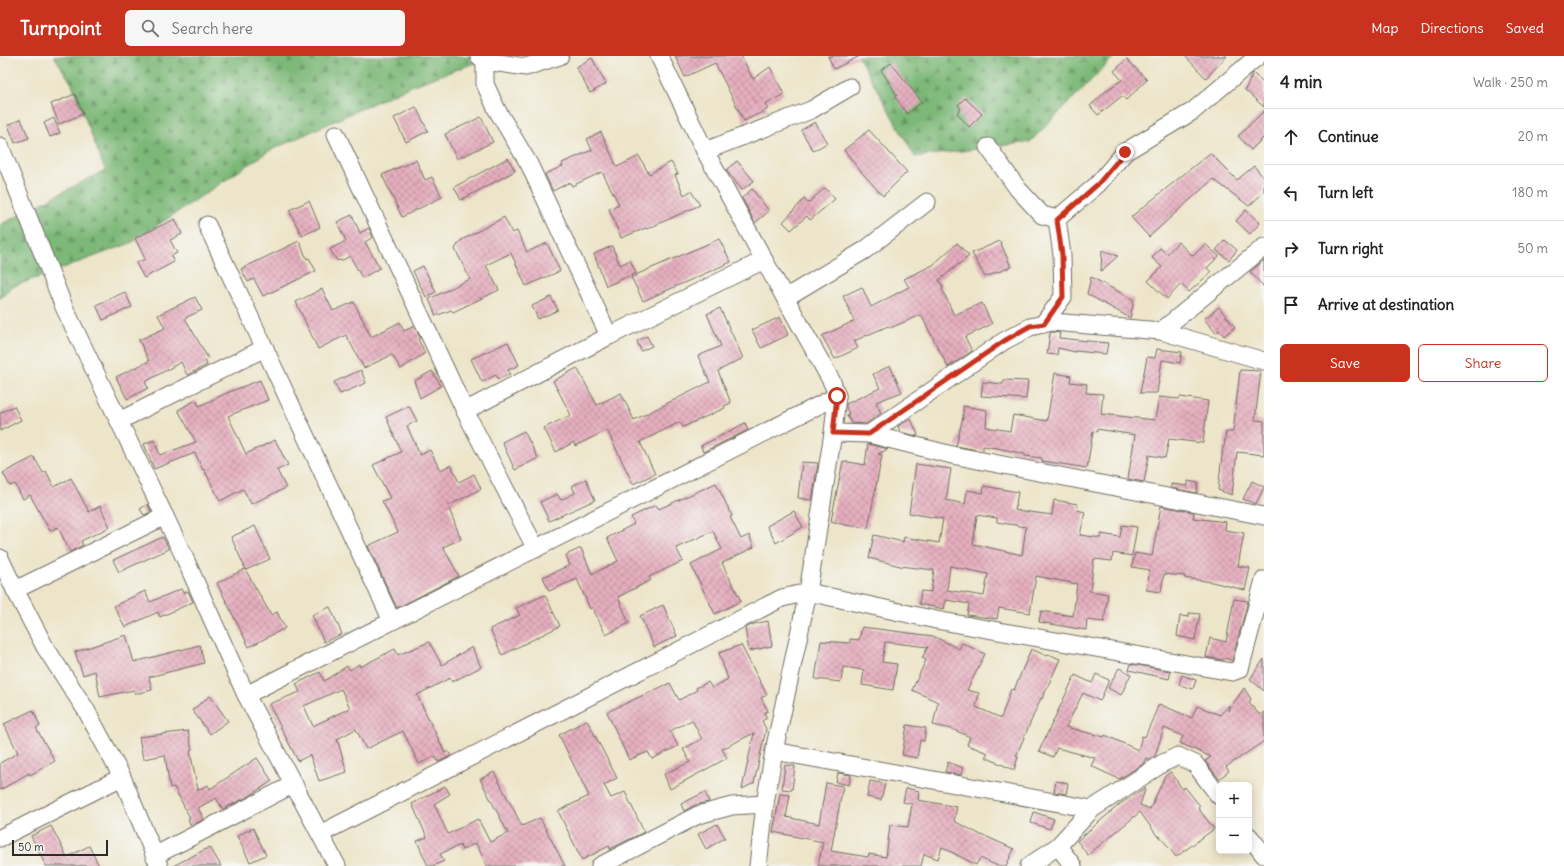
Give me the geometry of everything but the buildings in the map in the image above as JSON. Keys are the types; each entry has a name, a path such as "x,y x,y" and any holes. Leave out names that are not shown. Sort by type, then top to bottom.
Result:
{"street":[{"path":"560,56 526,67 482,59 485,84 497,110 529,164 608,336"},
{"path":"659,56 705,151 832,382 837,396 833,433 808,592 774,751 765,804 758,866"},
{"path":"1057,220 1098,184 1125,152 1192,111 1258,56"},
{"path":"705,151 811,110 850,87"},
{"path":"336,134 465,411 536,549"},
{"path":"0,146 33,233 64,307 165,516 246,695 337,866"},
{"path":"988,147 1018,189 1042,215 1057,220"},
{"path":"785,298 865,250 927,202"},
{"path":"1044,324 1063,297 1062,255 1057,220"},
{"path":"207,225 392,621"},
{"path":"1161,331 1264,247"},
{"path":"465,411 608,336 764,260"},
{"path":"869,434 1004,341 1030,326 1060,322 1161,331 1264,360"},
{"path":"119,421 265,348"},
{"path":"246,695 837,396"},
{"path":"833,433 869,434 952,456 1264,516"},
{"path":"15,590 165,516"},
{"path":"0,558 45,647 86,710 122,777 156,861 294,784"},
{"path":"320,834 782,598 808,592 936,620 1232,672 1240,669 1264,580"},
{"path":"774,751 1092,809"},
{"path":"1029,866 1058,846 1092,809 1163,763 1178,756 1195,764 1216,792"},
{"path":"0,838 122,777"},
{"path":"600,866 698,815 732,806 765,804"},
{"path":"1252,839 1263,851"},
{"path":"1058,846 1073,866"}],"green space":[{"path":"54,56 494,56 411,86 269,151 131,243 12,287 0,299 0,225 105,170 72,84"},
{"path":"858,56 1115,56 1030,142 915,157"}],"route":[{"path":"837,396 833,433 869,434 1004,341 1030,326 1044,324 1063,297 1062,255 1057,220 1098,184 1125,152"}]}
